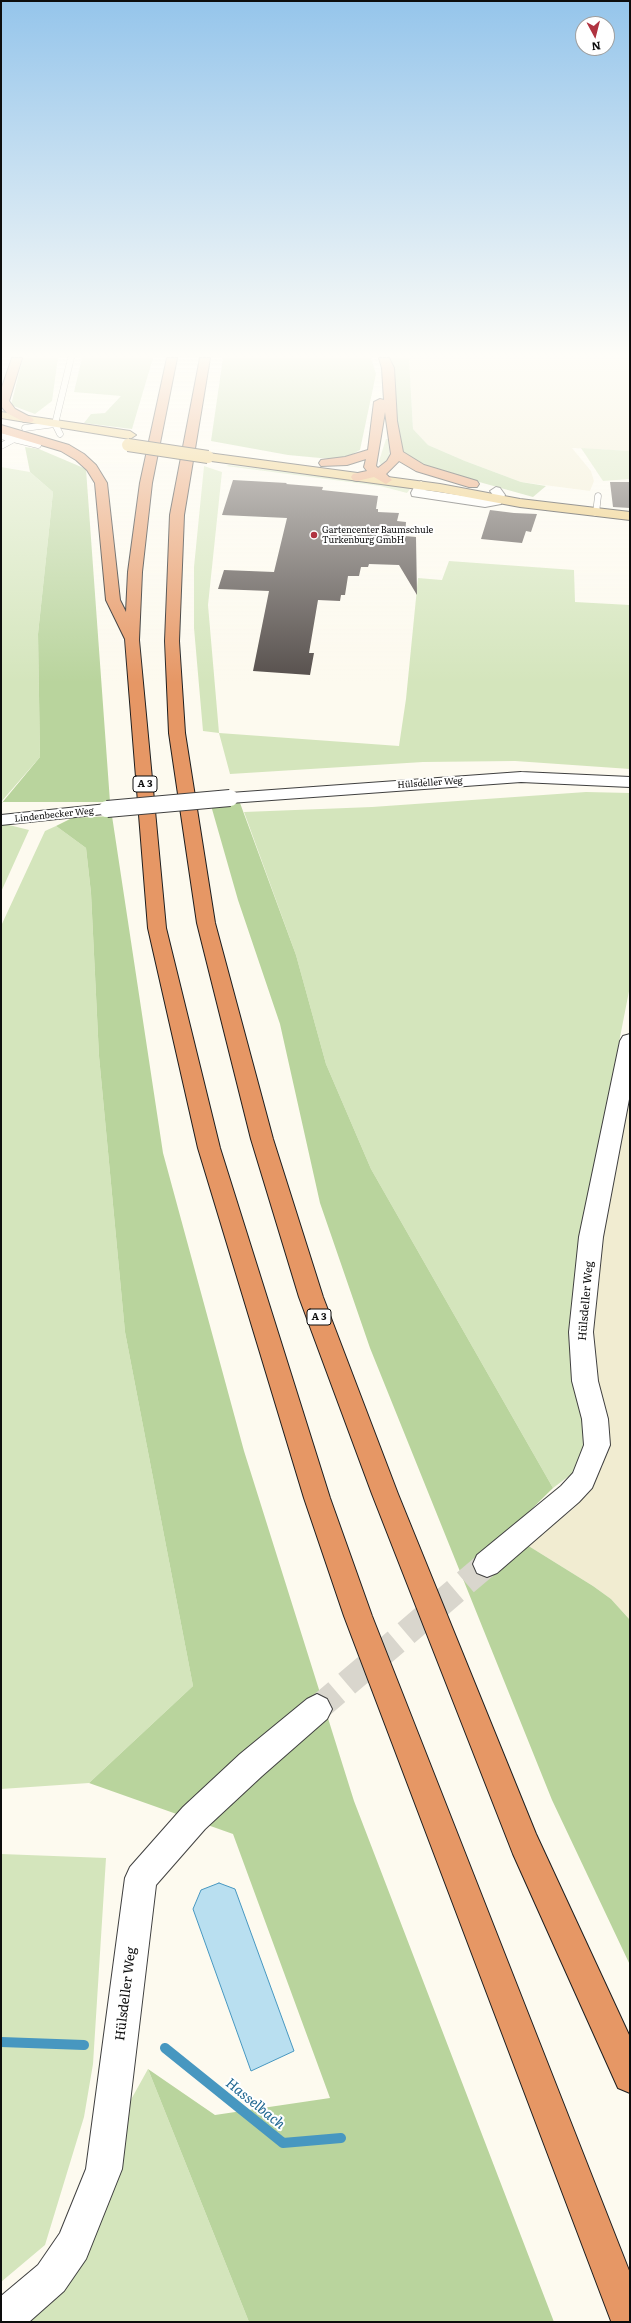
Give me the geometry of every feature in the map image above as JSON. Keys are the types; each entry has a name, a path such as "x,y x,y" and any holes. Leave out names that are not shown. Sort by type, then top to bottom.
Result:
{"highway":[{"path":"90,466 101,483 113,600 132,640"},
{"name":"A 3","path":"149,466 135,572 132,640 157,928 211,1156 317,1498 358,1616 630,2321"},
{"name":"A 3","path":"186,466 177,515 172,642 177,733 206,923 262,1140 311,1297 385,1494 524,1843 630,2076"},
{"path":"377,466 379,474 388,466"},
{"path":"417,466 473,484"}],"main road":[{"path":"294,466 357,477 379,474 473,484 497,495 540,505 630,516"},
{"path":"342,466 421,485 430,481 459,482"}],"street":[{"path":"421,485 417,493 485,503 497,495"},
{"name":"Hülsdeller Weg","path":"108,809 230,798 513,778 630,782"},
{"name":"Lindenbecker Weg","path":"1,820 108,809"},
{"name":"Hülsdeller Weg","path":"487,1564 570,1494 583,1480 597,1445 595,1419 585,1381 581,1332 592,1237 630,1041"},
{"name":"Hülsdeller Weg","path":"1,2317 18,2307 55,2272 73,2246 104,2169 141,1878 194,1818 251,1765 317,1709"}],"lane":[{"path":"596,513 598,496"}],"shaded area":[{"path":"479,466 587,466 591,471 594,481 590,491 521,482"},
{"path":"630,1091 630,1620 611,1599 593,1586 527,1545 573,1509 591,1487 603,1465 602,1420 594,1382 593,1326 599,1243"}],"green space":[{"path":"29,466 80,466 86,469 110,802 3,802 1,804 40,757 38,634 53,492 30,472"},
{"path":"204,466 205,466 222,472 208,605 219,733 203,731 194,628 194,567"},
{"path":"229,466 240,466 407,487 410,489 407,493 380,486"},
{"path":"426,466 479,466 521,482 546,486 533,497"},
{"path":"593,466 630,466 630,479 603,481"},
{"path":"1,467 30,472 53,492 38,634 40,757 1,802"},
{"path":"449,561 574,570 575,602 630,605 630,769 515,761 423,762 230,774 219,733 399,746 406,699 418,578 442,580"},
{"path":"586,792 630,793 630,986 581,1237 583,1449 573,1473 553,1488 371,1169 326,1064 296,955 244,812 372,807"},
{"path":"210,802 240,803 296,955 326,1064 371,1169 553,1488 482,1558 498,1573 527,1545 593,1586 611,1599 630,1620 630,1965 552,1800 370,1348 320,1203 280,1024 238,900"},
{"path":"112,816 163,1153 244,1451 354,1801 554,2322 249,2322 148,2069 215,2115 330,2098 233,1834 89,1783 193,1686 125,1332 99,1056 91,893 86,848 56,826 72,818"},
{"path":"5,824 29,830 1,892 1,825"},
{"path":"56,826 86,848 91,893 99,1056 125,1332 193,1686 89,1783 1,1789 1,926 45,831"},
{"path":"1,1854 106,1858 93,2064 84,2117 45,2245 1,2282"},
{"path":"148,2069 249,2322 22,2322 91,2248 128,2105"}],"water":[{"path":"219,1883 235,1889 294,2051 251,2071 193,1909 201,1890"}],"building":[{"path":"233,480 287,483 286,484 323,487 322,490 378,496 376,509 378,509 378,512 399,513 397,521 406,522 405,536 416,537 417,595 399,565 369,564 368,567 361,567 359,576 348,576 345,595 341,595 340,601 318,600 309,653 314,653 310,675 253,671 269,591 218,589 224,570 274,572 287,518 222,515"},
{"path":"610,482 630,482 630,508 613,507"},
{"path":"490,510 537,514 531,532 526,531 522,543 481,539"}],"waterway":[{"name":"Hasselbach","path":"1,2042 84,2045"},
{"name":"Hasselbach","path":"165,2048 283,2143 341,2138"}],"tunnel":[{"path":"317,1709 487,1564"}],"place":[{"name":"Gartencenter Baumschule Turkenburg GmbH","path":"314,535"}]}
